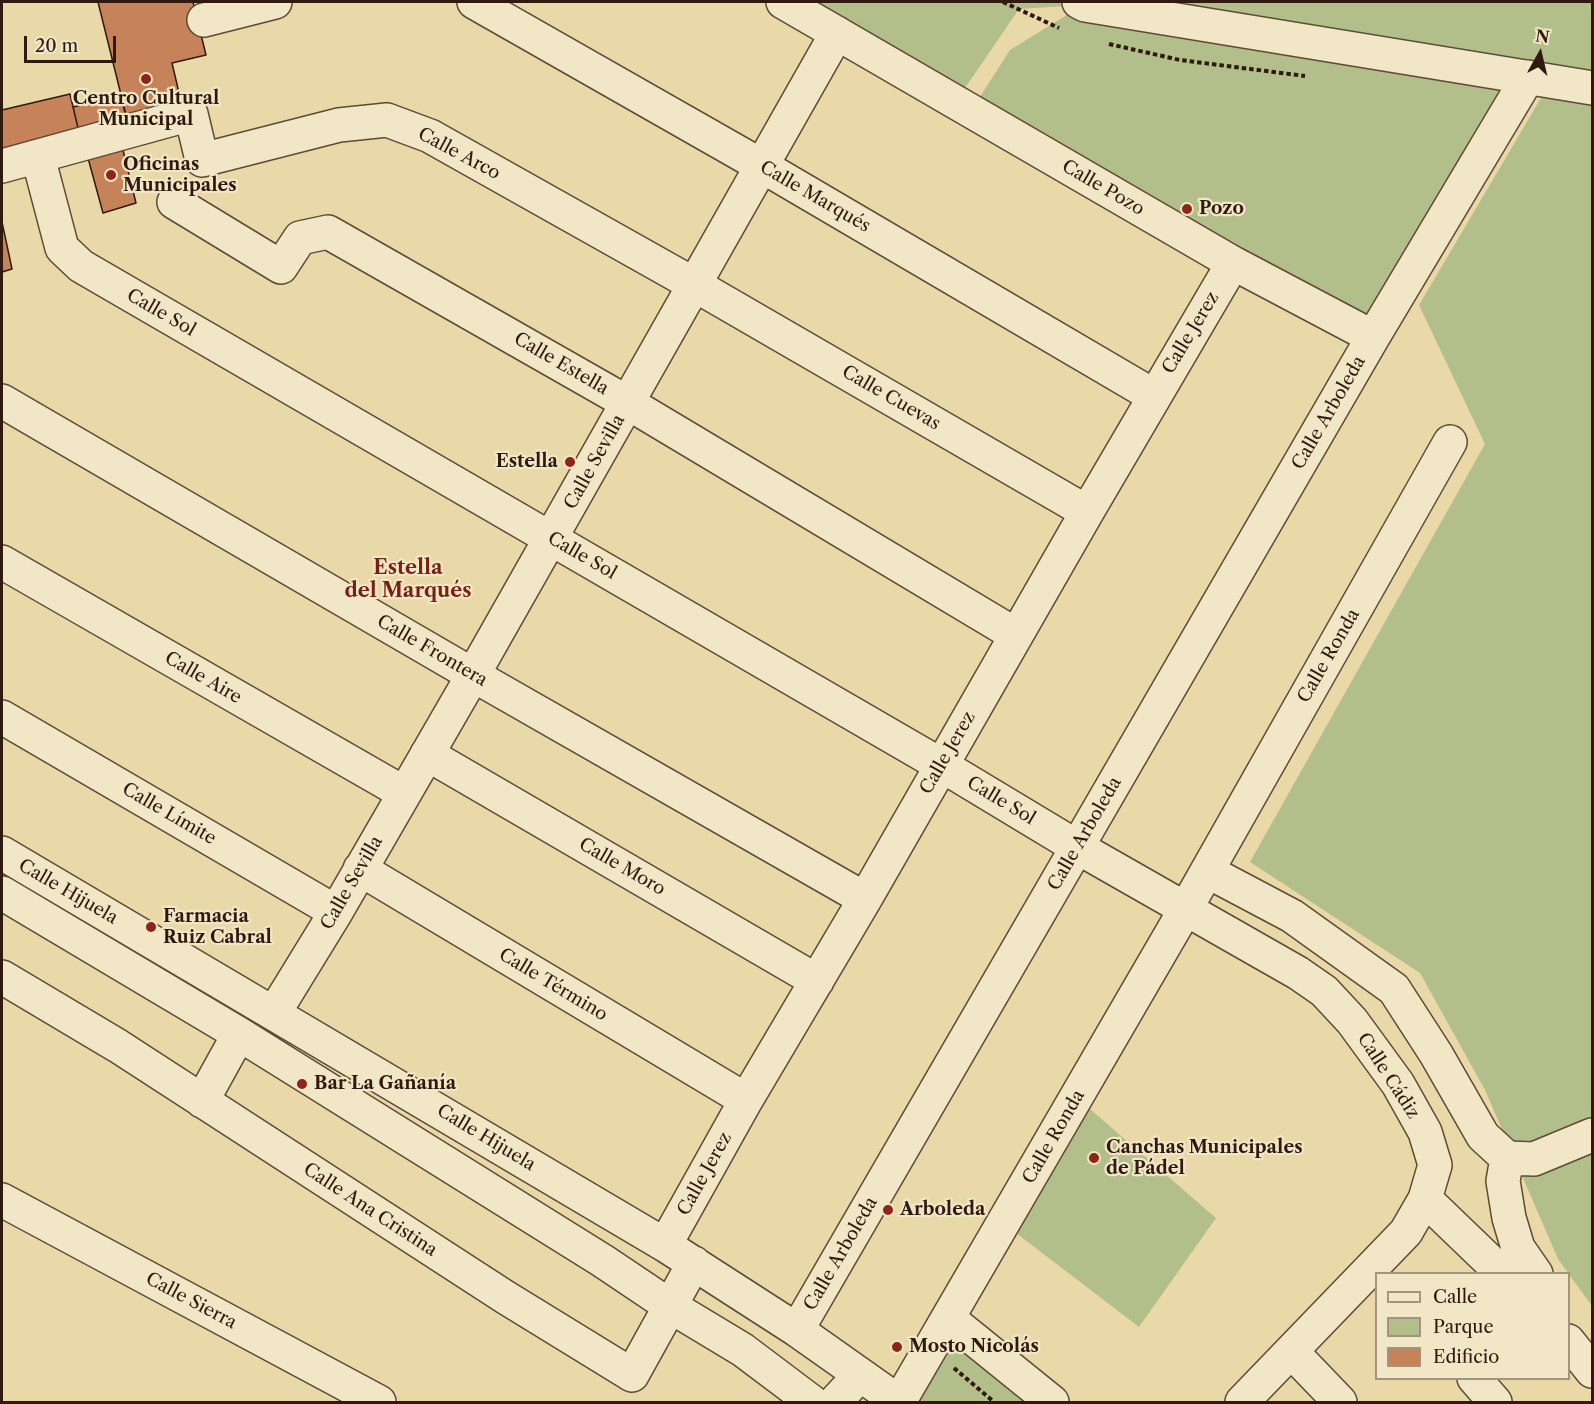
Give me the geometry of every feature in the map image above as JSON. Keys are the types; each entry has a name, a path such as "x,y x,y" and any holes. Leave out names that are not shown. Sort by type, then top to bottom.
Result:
{"street":[{"path":"204,20 275,2"},
{"name":"Calle Marqués","path":"474,2 762,166 1154,396"},
{"name":"Calle Pozo","path":"783,2 1233,263 1373,337"},
{"path":"1079,2 1096,7 1593,88"},
{"name":"Calle Sevilla","path":"274,1013 336,912 473,675 837,33"},
{"name":"Calle Arboleda","path":"797,1330 1373,337 1528,77"},
{"name":"Calle Arco","path":"38,157 191,114 202,160 339,125 387,120 430,136 695,285"},
{"path":"2,166 38,157"},
{"name":"Calle Sol","path":"38,157 62,249 81,266 941,765 1185,910"},
{"name":"Calle Estella","path":"174,202 281,267 300,238 328,232 628,403 1016,635"},
{"name":"Calle Jerez","path":"665,1245 746,1100 1233,263"},
{"name":"Calle Cuevas","path":"695,285 1087,512"},
{"name":"Calle Frontera","path":"2,400 473,675 865,899"},
{"name":"Calle Ronda","path":"899,1402 1185,910 1450,441"},
{"name":"Calle Aire","path":"2,562 404,794"},
{"name":"Calle Límite","path":"2,717 336,912"},
{"name":"Calle Moro","path":"427,754 817,981"},
{"name":"Calle Hijuela","path":"2,853 665,1245 797,1330 899,1402"},
{"name":"Calle Término","path":"360,869 746,1100"},
{"path":"1207,871 1292,916 1394,989 1436,1054 1483,1136 1507,1158 1534,1159 1593,1135"},
{"name":"Calle Hijuela","path":"2,893 239,1034 603,1261 670,1306 743,1350 812,1402"},
{"name":"Calle Cádiz","path":"1185,910 1298,973 1324,991 1352,1021 1398,1084 1425,1132 1435,1165 1425,1199 1406,1232 1374,1271 1242,1402"},
{"name":"Calle Ana Cristina","path":"2,977 118,1046 495,1291 632,1375 694,1263"},
{"path":"202,1101 239,1034"},
{"path":"1507,1158 1503,1181 1509,1218 1518,1248 1535,1272"},
{"path":"1425,1199 1501,1272"},
{"name":"Calle Sierra","path":"2,1200 379,1402"},
{"path":"948,1318 1052,1402"},
{"path":"1570,1333 1593,1371"},
{"path":"1292,1352 1340,1402"},
{"path":"835,1402 860,1375"},
{"path":"1476,1380 1495,1402"}],"path":[{"path":"930,1348 994,1402"}],"green space":[{"path":"814,2 1079,2 1528,77 1373,337 971,111 1010,50 1083,5 1019,9 965,88"},
{"path":"1081,2 1592,2 1592,81"},
{"path":"1551,81 1592,88 1592,1306 1570,1276 1570,1272 1567,1272 1558,1259 1485,1090 1420,973 1250,862 1485,444 1419,305"},
{"name":"Canchas Municipales de Pádel","path":"1076,1097 1216,1218 1139,1327 1003,1223"},
{"path":"948,1318 1052,1402 899,1402"}],"building":[{"name":"Centro Cultural Municipal","path":"98,2 193,2 206,55 172,63 184,114 129,127"},
{"path":"70,94 78,128 2,159 2,110"},
{"path":"121,96 126,117 78,128 73,107"},
{"name":"Oficinas Municipales","path":"120,138 136,203 103,213 85,147"},
{"path":"2,222 12,269 2,272"}],"place":[{"name":"Centro Cultural Municipal","path":"146,79"},
{"name":"Oficinas Municipales","path":"111,175"},
{"name":"Pozo","path":"1187,209"},
{"name":"Estella","path":"570,462"},
{"name":"Farmacia Ruiz Cabral","path":"151,927"},
{"name":"Bar La Gañanía","path":"302,1084"},
{"name":"Canchas Municipales de Pádel","path":"1094,1158"},
{"name":"Arboleda","path":"888,1210"},
{"name":"Mosto Nicolás","path":"897,1347"}],"district":[{"name":"Estella del Marqués","path":"408,580"}]}
